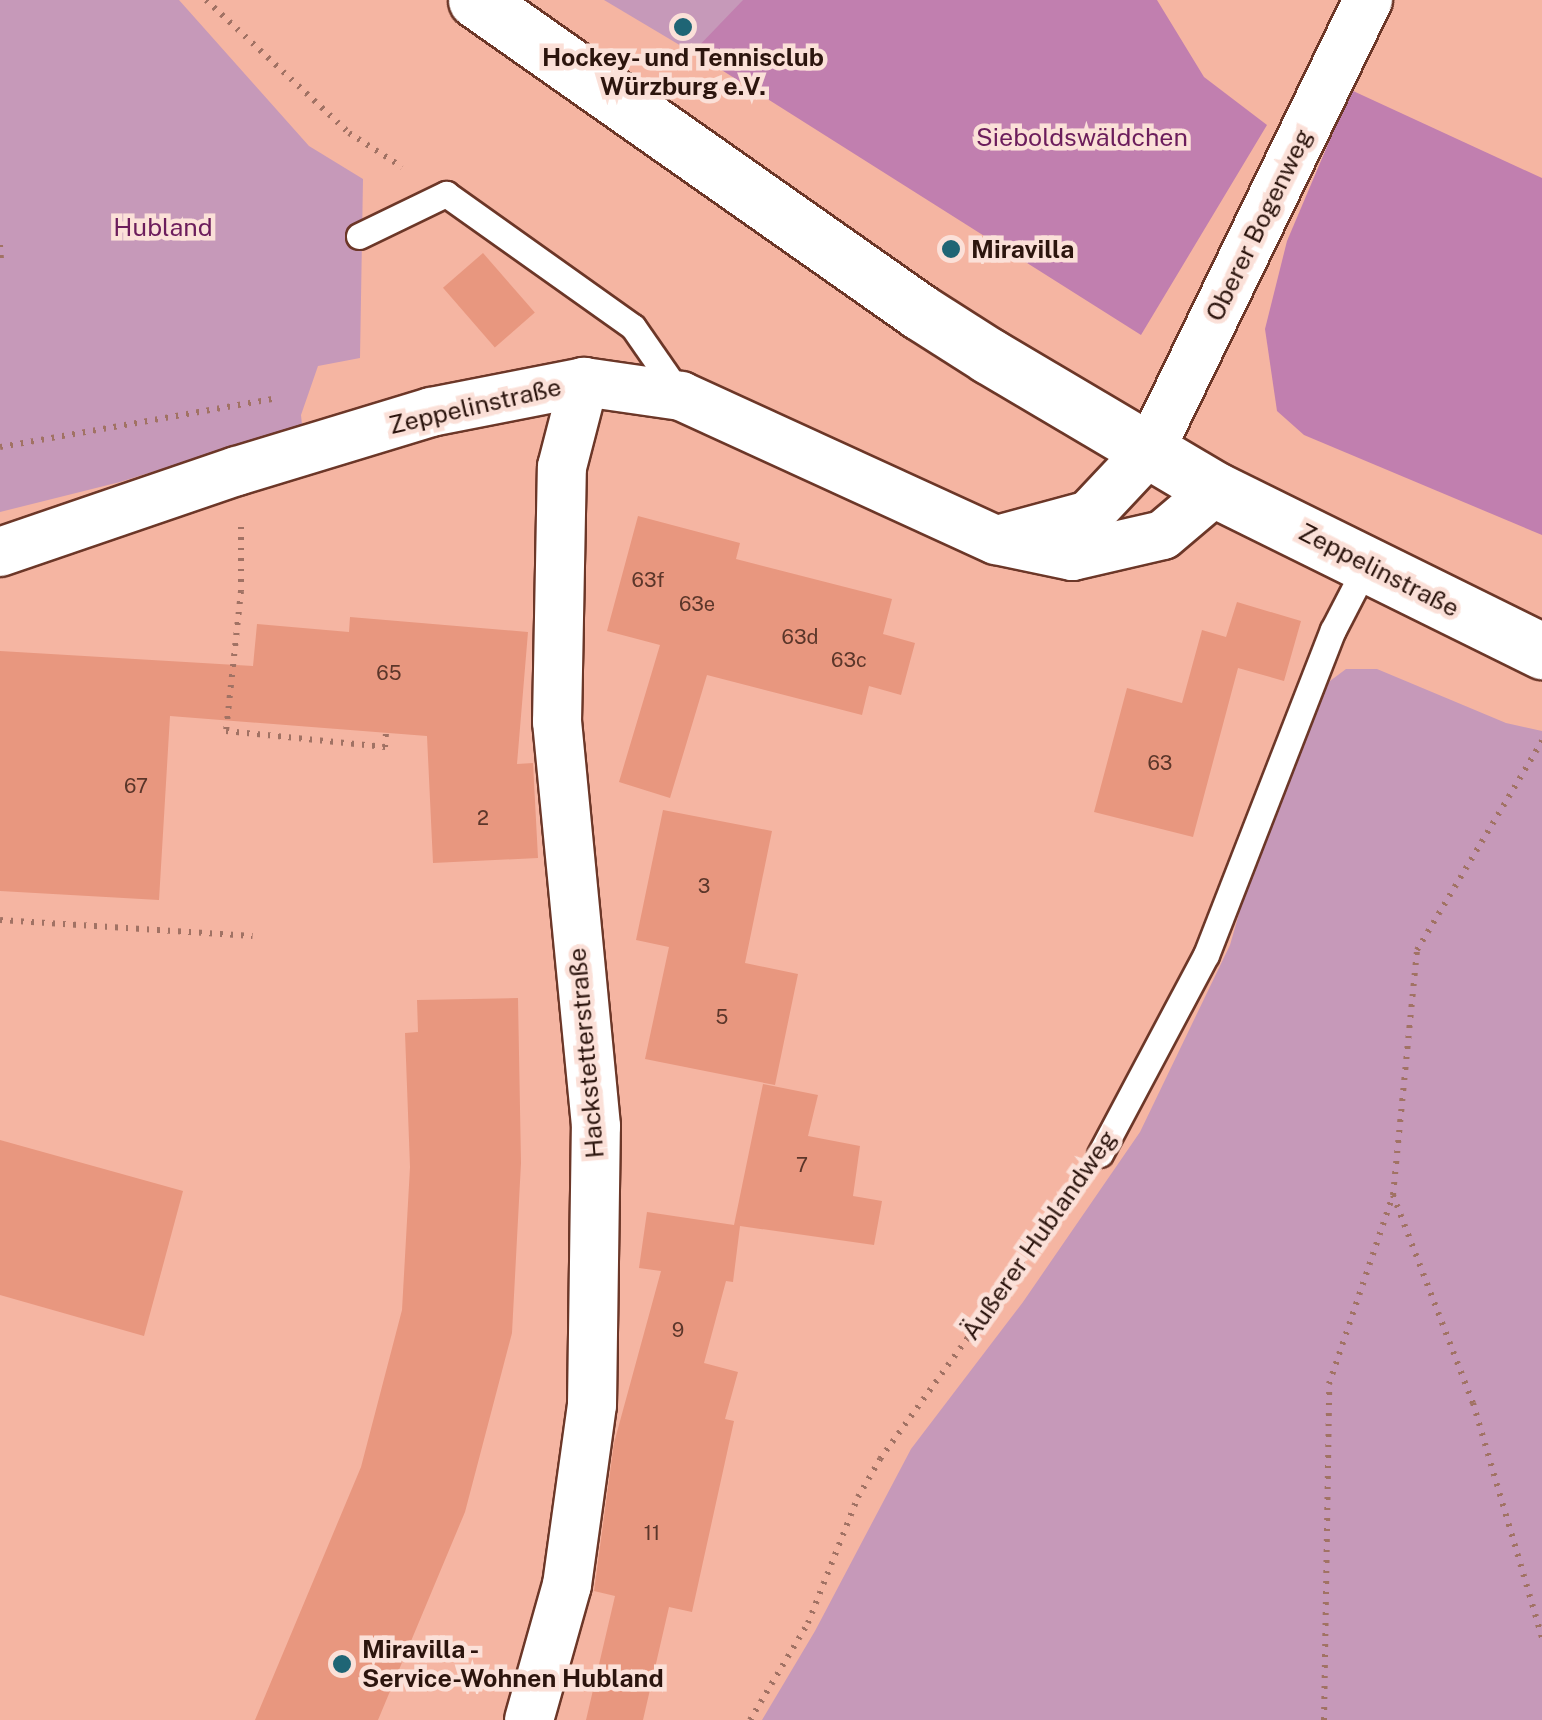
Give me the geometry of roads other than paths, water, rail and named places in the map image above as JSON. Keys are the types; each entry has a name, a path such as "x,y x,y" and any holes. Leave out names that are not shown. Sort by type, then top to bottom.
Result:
{"street":[{"name":"Zeppelinstraße","path":"476,0 920,312 1216,490 1542,651"},
{"name":"Oberer Bogenweg","path":"1150,450 1368,0"},
{"name":"Zeppelinstraße","path":"0,552 237,471 431,412 584,382 681,396 996,540 1072,556 1163,535 1216,490"},
{"name":"Hackstetterstraße","path":"528,1720 568,1585 592,1405 596,1126 557,722 562,467 584,382"},
{"path":"996,540 1089,516 1150,450"}],"lane":[{"path":"359,236 446,194 633,327 681,396"},
{"name":"Äußerer Hublandweg","path":"1100,1154 1206,955 1333,630 1366,566"}],"place":[{"name":"Hockey- und Tennisclub Würzburg e.V.","path":"683,27"},
{"name":"Miravilla","path":"951,249"},
{"name":"Miravilla - Service-Wohnen Hubland","path":"342,1664"}],"park label":[{"name":"Sieboldswäldchen","path":"1082,137"},
{"name":"Hubland","path":"163,227"}]}
